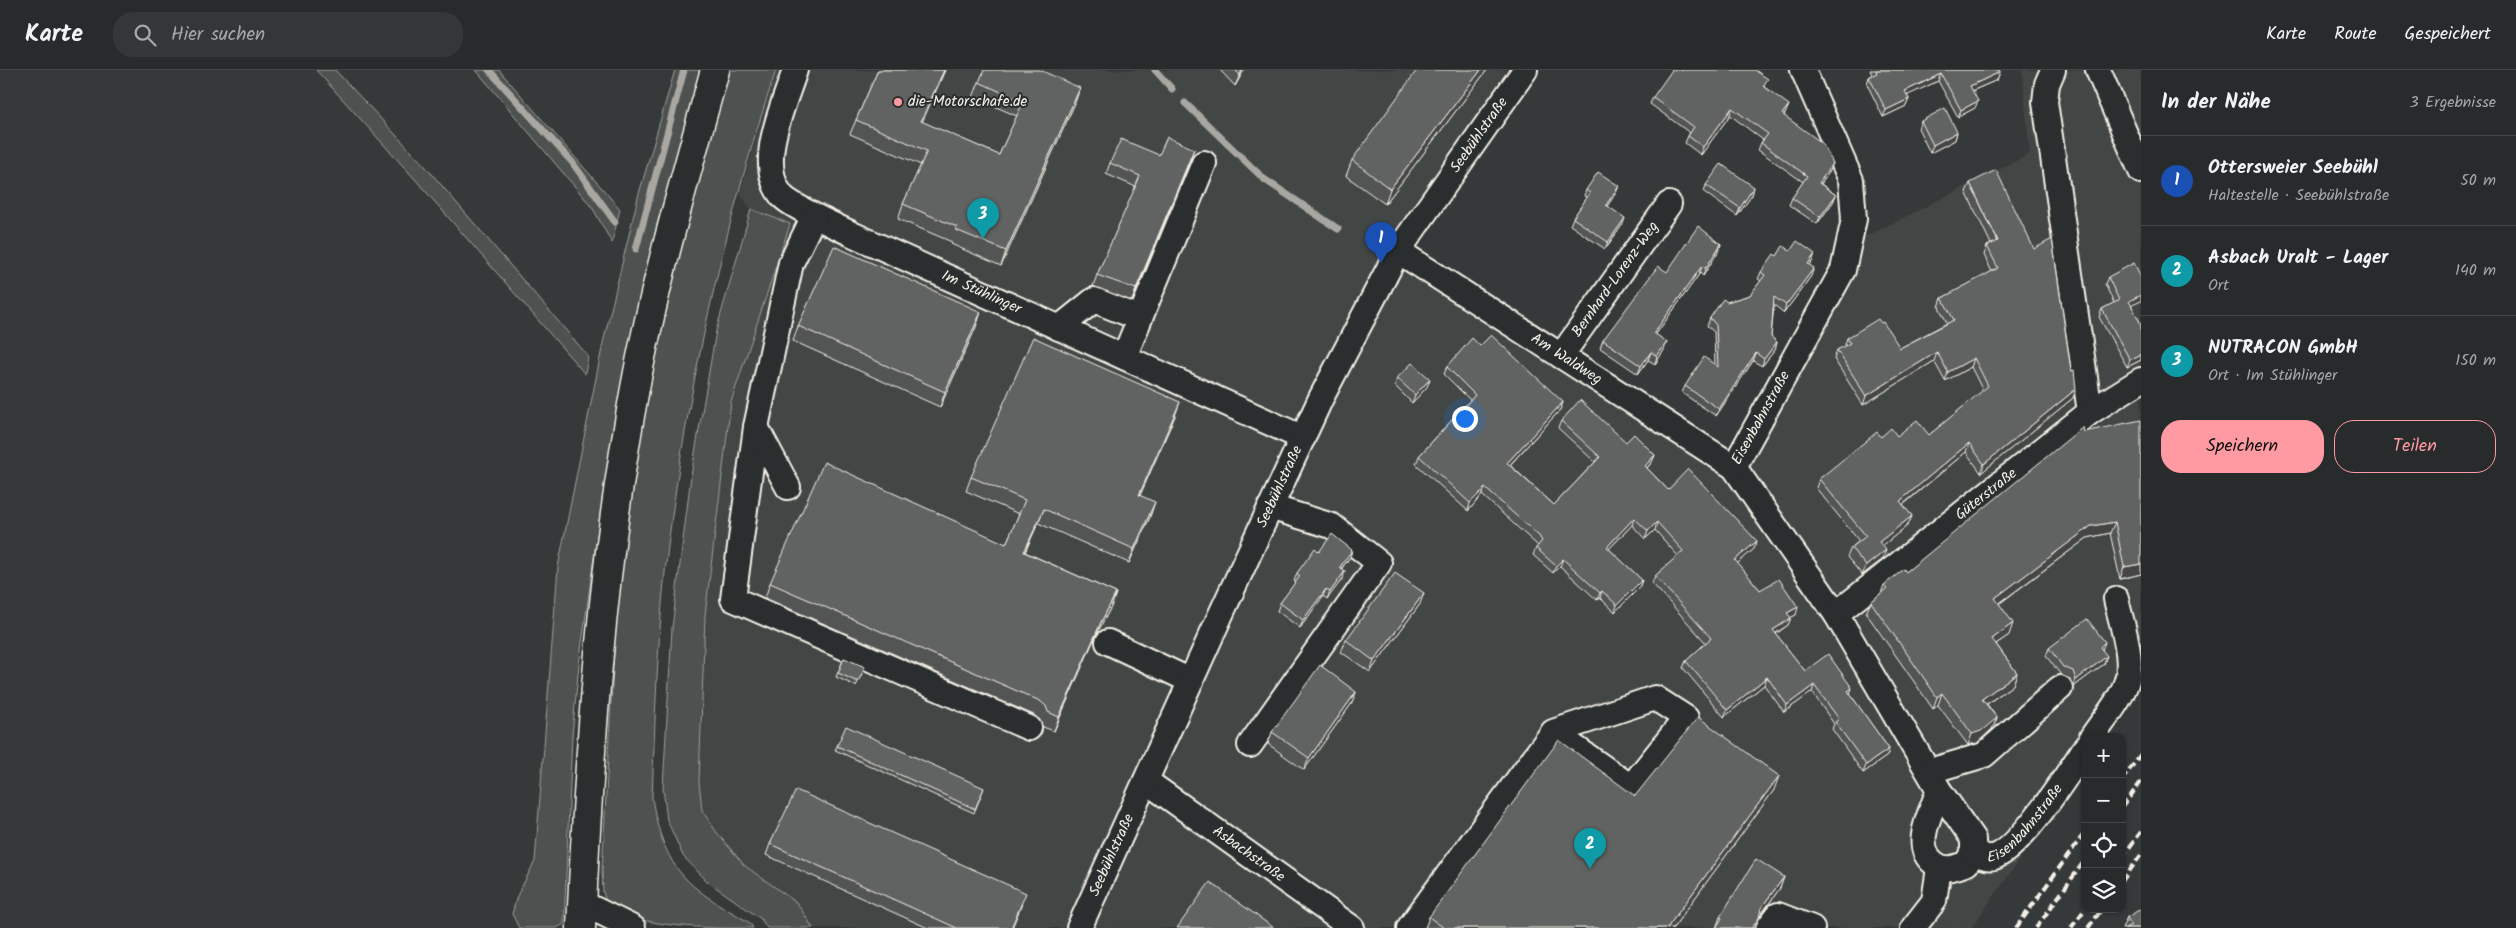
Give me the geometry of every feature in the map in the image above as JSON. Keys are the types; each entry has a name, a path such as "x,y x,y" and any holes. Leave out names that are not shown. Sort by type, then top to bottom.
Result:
{"main road":[{"path":"582,916 591,740 609,563 634,398 669,235 715,70"}],"street":[{"name":"Im Stühlinger","path":"795,70 772,144 770,170 782,196 814,216 1303,438"},
{"name":"Seebühlstraße","path":"1079,928 1321,398 1398,251 1525,70"},
{"name":"Eisenbahnstraße","path":"1803,70 1851,180 1854,219 1843,270 1734,468 1836,614 1935,780 1974,839 1973,852 1967,863 1954,868 1939,868"},
{"path":"2053,70 2046,84 2045,102 2090,412"},
{"path":"2098,70 2141,171"},
{"path":"1124,357 1204,163"},
{"name":"Bernhard-Lorenz-Weg","path":"1561,356 1669,204"},
{"path":"814,216 791,263 756,426 733,599 1029,728"},
{"name":"Am Waldweg","path":"1398,251 1734,468"},
{"path":"1059,328 1094,300 1139,318"},
{"name":"Güterstraße","path":"1836,614 2090,412 2141,380"},
{"path":"756,426 788,487"},
{"path":"1250,745 1379,563 1332,526 1270,507"},
{"path":"2095,733 2118,698 2128,678 2128,666 2116,599"},
{"path":"1108,642 1191,681"},
{"path":"1913,928 1934,901 1939,868 1929,860 1924,849 1923,836 1935,780 1984,755 2060,688"},
{"path":"1409,928 1553,732 1655,698 1686,718 1631,787 1553,732"},
{"name":"Eisenbahnstraße","path":"1973,852 1986,858 1996,856 2005,851 2017,840 2060,786 2081,754"},
{"name":"Asbachstraße","path":"1146,781 1352,928"},
{"path":"1768,928 1778,915 1812,928"},
{"path":"582,916 633,928"}],"shaded area":[{"path":"316,70 335,70 425,166 588,356 585,374 414,178"},
{"path":"476,70 499,70 620,209 612,243 592,207"},
{"path":"675,70 702,70 657,224 600,514 579,664 572,736 564,924 557,928 519,928 512,914 517,896 535,861 558,567 603,343 638,197"},
{"path":"730,70 776,70 722,255 694,381 683,445 662,600 652,798 656,820 667,852 679,871 700,892 750,923 753,928 678,926 642,920 608,909 603,892 602,872 616,627 629,501 670,292 698,181"},
{"path":"776,70 1506,70 1402,259 1728,470 1857,241 2030,154 2022,70 2141,70 2141,673 2102,733 2081,733 2081,765 2007,878 1971,928 813,928 797,903 745,866 717,833 702,810 699,782 705,615 731,402 790,224 751,209 740,194"},
{"path":"751,209 790,224 731,402 705,615 699,782 702,810 717,833 745,866 797,903 813,928 767,928 761,919 707,881 683,856 667,820 663,788 672,628 691,476 716,331"}],"building":[{"path":"878,70 944,70 921,121 999,155 1023,102 979,82 984,70 1040,70 1080,88 1006,251 956,230 957,227 903,204 927,151 856,120"},
{"path":"1235,70 1242,70 1240,75"},
{"path":"1417,70 1481,70 1390,189 1352,160"},
{"path":"1672,70 1755,70 1768,79 1763,86 1789,105 1782,114 1822,143 1833,163 1819,183 1836,195 1820,217 1792,198 1807,176 1761,143 1768,134 1732,108 1703,147 1688,136 1694,127 1653,97"},
{"path":"1876,70 1999,70 2000,72 1970,86 1978,101 1961,110 1941,74 1905,91 1909,99 1886,110 1869,77 1877,73"},
{"path":"1945,108 1957,132 1933,145 1921,121"},
{"path":"1167,137 1194,149 1136,289 1097,275 1140,176 1110,163 1121,139 1159,155"},
{"path":"1721,164 1754,187 1740,208 1706,185"},
{"path":"1996,170 2034,249 2052,239 2071,371 2074,370 2076,389 1984,464 1969,443 1900,501 1912,516 1879,542 1886,550 1866,566 1851,548 1866,536 1819,479 1877,432 1881,437 1891,428 1897,436 1917,420 1929,435 1988,386 1974,358 1948,372 1937,352 1866,396 1837,350 1850,343 1847,338 1878,319 1881,323 1883,322 1900,348 1954,320 1942,298 1998,268 1987,246 1998,241 1970,183"},
{"path":"1598,172 1619,186 1606,205 1625,218 1608,242 1573,218 1590,193 1586,190"},
{"path":"1698,226 1721,244 1706,268 1702,266 1654,333 1667,342 1657,356 1651,352 1641,366 1603,340 1658,266 1667,272"},
{"path":"1797,241 1815,254 1808,264 1814,268 1786,305 1774,297 1771,337 1777,342 1764,359 1756,353 1719,409 1685,386 1704,357 1718,367 1716,325 1710,318 1723,299 1727,302 1750,295 1765,275 1761,272 1774,254 1777,256 1783,246 1790,251"},
{"path":"834,246 981,312 945,392 798,326"},
{"path":"2134,263 2141,277 2141,295 2129,301 2141,324 2141,354 2130,360 2102,309 2119,300 2108,277"},
{"path":"1491,335 1563,402 1507,463 1554,505 1600,457 1561,421 1580,400 1626,442 1634,434 1655,455 1645,466 1668,490 1688,469 1757,541 1735,560 1760,590 1779,579 1798,607 1787,613 1791,618 1773,630 1805,671 1828,654 1852,688 1848,691 1889,749 1866,765 1835,722 1839,719 1814,685 1787,705 1767,677 1727,710 1686,661 1711,638 1655,576 1683,551 1657,522 1648,531 1634,518 1607,547 1642,580 1617,605 1602,591 1600,593 1563,559 1556,566 1536,548 1542,541 1539,536 1485,488 1470,503 1419,456 1475,395 1447,367 1472,338 1480,346"},
{"path":"1033,337 1180,402 1139,495 1155,502 1134,549 1044,509 1024,552 1116,593 1101,622 1059,717 1048,712 1046,706 1040,701 770,583 824,462 1006,544 1025,500 971,477"},
{"path":"1412,363 1430,379 1415,395 1397,378"},
{"path":"2141,420 2141,564 2124,567 2115,522 2091,526 1995,598 2013,623 1992,639 2017,673 1982,699 1997,718 1981,731 1972,734 1942,693 1937,697 1871,602 1887,588 1884,585 1904,569 1906,572 2083,427 2084,432"},
{"path":"1332,534 1352,550 1340,567 1345,571 1330,592 1326,589 1303,620 1280,603 1300,576 1297,573 1315,548 1319,552"},
{"path":"1395,573 1424,593 1374,661 1346,640"},
{"path":"2087,619 2105,642 2100,647 2107,656 2076,680 2073,671 2063,667 2049,648"},
{"path":"844,658 865,667 858,682 838,673"},
{"path":"1320,665 1356,692 1309,758 1272,732"},
{"path":"1698,717 1779,776 1667,928 1444,928 1429,917 1559,740 1635,796"},
{"path":"846,726 984,788 975,809 837,746"},
{"path":"796,790 1026,893 1011,928 957,928 770,844"},
{"path":"1756,859 1784,877 1761,908 1759,918 1752,928 1716,928 1722,918 1720,917"},
{"path":"1210,882 1274,928 1177,928"},
{"path":"2141,909 2141,928 2125,928 2131,925 2127,917"}],"waterway":[{"path":"489,70 572,162 615,222"},
{"path":"636,249 684,70"},
{"path":"1155,70 1172,89"},
{"path":"1185,103 1264,179 1338,229"}],"railway":[{"path":"2123,778 2141,754"},
{"path":"2126,802 2141,782"},
{"path":"2126,852 2141,832"},
{"path":"2016,928 2081,838"},
{"path":"2126,876 2141,855"},
{"path":"2036,928 2081,866"},
{"path":"2071,928 2082,913"},
{"path":"2088,928 2099,913"}],"place":[{"name":"die-Motorschafe.de","path":"898,102"},
{"name":"NUTRACON GmbH","path":"983,239"},
{"name":"Ottersweier Seebühl","path":"1381,263"},
{"name":"Asbach Uralt - Lager","path":"1590,869"}]}
